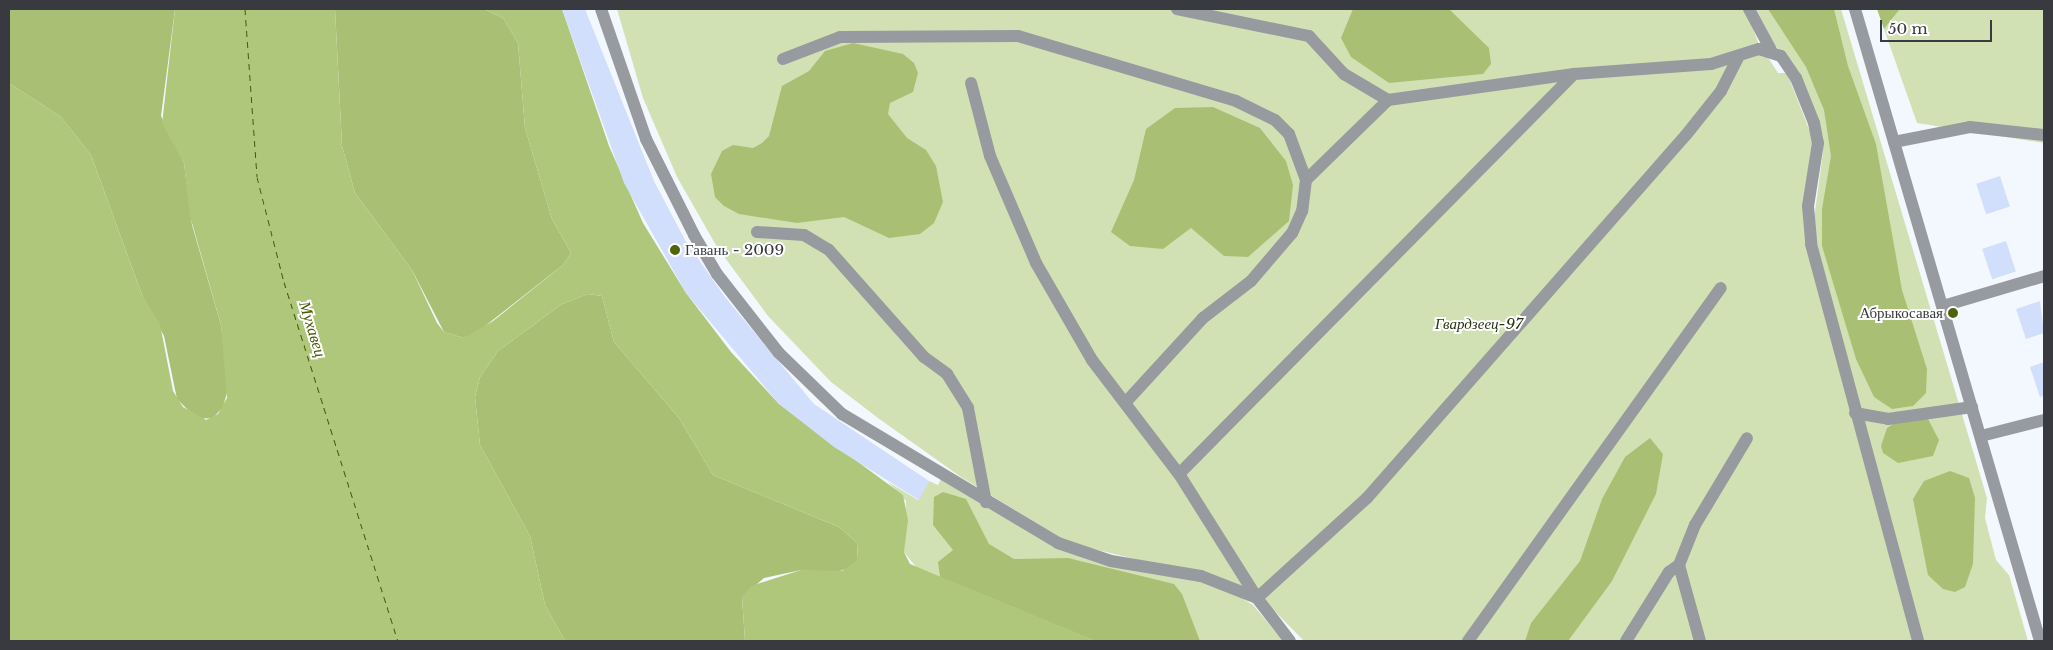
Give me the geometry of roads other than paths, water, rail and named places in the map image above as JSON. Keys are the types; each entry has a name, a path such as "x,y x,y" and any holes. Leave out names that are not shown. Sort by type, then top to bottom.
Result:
{"street":[{"path":"602,9 646,139 671,195 717,274 748,316 779,353 842,414 986,502 1086,555 1202,576 1257,598"},
{"path":"1177,9 1302,34 1344,74 1388,100"},
{"path":"1749,9 1771,50 1796,78 1814,122 1818,162 1808,224 1855,413 1918,641"},
{"path":"1855,9 2040,641"},
{"path":"783,59 840,37 994,35 1039,40 1257,110 1289,134 1306,180 1302,211 1280,249 1251,281 1203,318 1126,403"},
{"path":"1306,180 1388,100 1574,74 1711,64 1739,56 1750,50 1771,50"},
{"path":"1257,598 1368,498 1686,135 1721,91 1739,56"},
{"path":"1179,474 1574,74"},
{"path":"971,83 990,156 1036,263 1092,360 1179,474 1257,598 1290,641"},
{"path":"1894,142 1970,128 2044,136"},
{"path":"757,232 804,235 829,250 924,357 947,374 968,408 986,502"},
{"path":"1943,306 2044,276"},
{"path":"1468,641 1721,288"},
{"path":"1855,413 1888,419 1972,407"},
{"path":"1981,436 2044,420"},
{"path":"1626,641 1669,572 1679,565 1695,525 1747,438"},
{"path":"1679,565 1700,641"}],"water":[{"name":"Мухавец","path":"175,9 335,9 342,146 355,193 412,270 437,323 444,332 464,338 493,321 563,265 571,253 552,219 525,128 518,43 503,18 484,9 562,9 609,146 643,223 686,293 731,352 779,404 903,495 908,520 904,552 910,564 1095,641 745,641 742,597 751,586 801,570 842,571 858,560 857,543 839,527 713,475 679,418 614,342 602,296 588,294 562,304 498,351 480,377 475,397 480,445 530,536 545,605 565,641 9,641 9,83 61,117 91,155 142,295 160,324 173,391 183,407 206,420 218,414 227,398 221,325 190,216 184,163 162,124"}],"place":[{"name":"Гавань - 2009","path":"675,250"},
{"name":"Абрыкосавая","path":"1953,313"}],"park label":[{"name":"Гвардзеец-97","path":"1479,324"}]}
